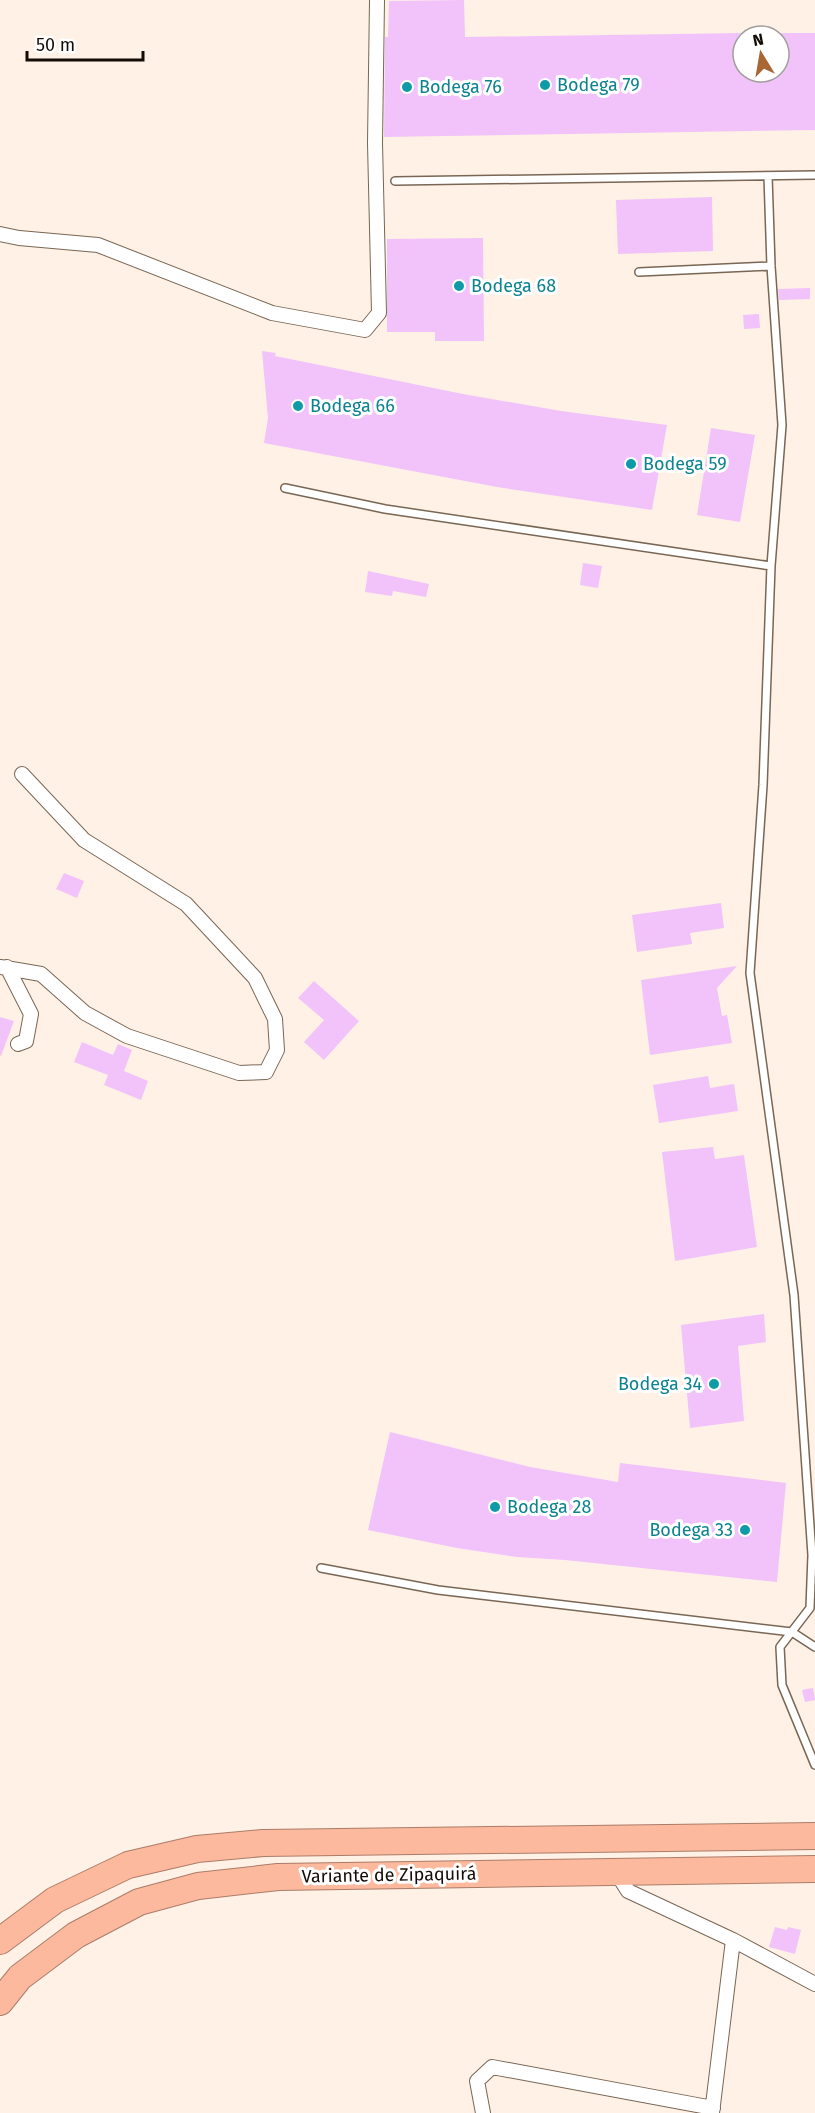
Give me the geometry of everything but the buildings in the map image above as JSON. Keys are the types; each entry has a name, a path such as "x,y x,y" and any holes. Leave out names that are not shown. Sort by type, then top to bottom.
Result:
{"highway":[{"name":"Variante de Zipaquirá","path":"0,1941 55,1900 128,1865 197,1849 263,1843 815,1836"},
{"name":"Variante de Zipaquirá","path":"0,2002 20,1977 76,1935 139,1902 198,1886 278,1877 815,1869"}],"street":[{"path":"0,234 19,238 98,245 272,313 365,330 379,313 375,143 377,0"},
{"path":"3,967 41,974 86,1013 127,1036 239,1073 266,1072 277,1050 275,1019 255,978 186,904 84,840 22,774"},
{"path":"3,967 31,1014 26,1041 18,1044"},
{"path":"616,1872 628,1891 733,1940 815,1984"},
{"path":"483,2113 477,2081 492,2067 712,2110 733,1940"}],"lane":[{"path":"395,181 815,175"},
{"path":"768,176 771,266 782,425 771,566 764,785 750,973 794,1296 812,1555 810,1608 780,1647 782,1685 815,1765"},
{"path":"639,272 771,266"},
{"path":"285,488 385,509 771,566"},
{"path":"321,1568 438,1590 792,1632 815,1647"}],"place":[{"name":"Bodega 79","path":"545,85"},
{"name":"Bodega 76","path":"407,87"},
{"name":"Bodega 68","path":"459,286"},
{"name":"Bodega 66","path":"298,406"},
{"name":"Bodega 59","path":"631,464"},
{"name":"Bodega 34","path":"714,1384"},
{"name":"Bodega 28","path":"495,1507"},
{"name":"Bodega 33","path":"745,1530"}]}
